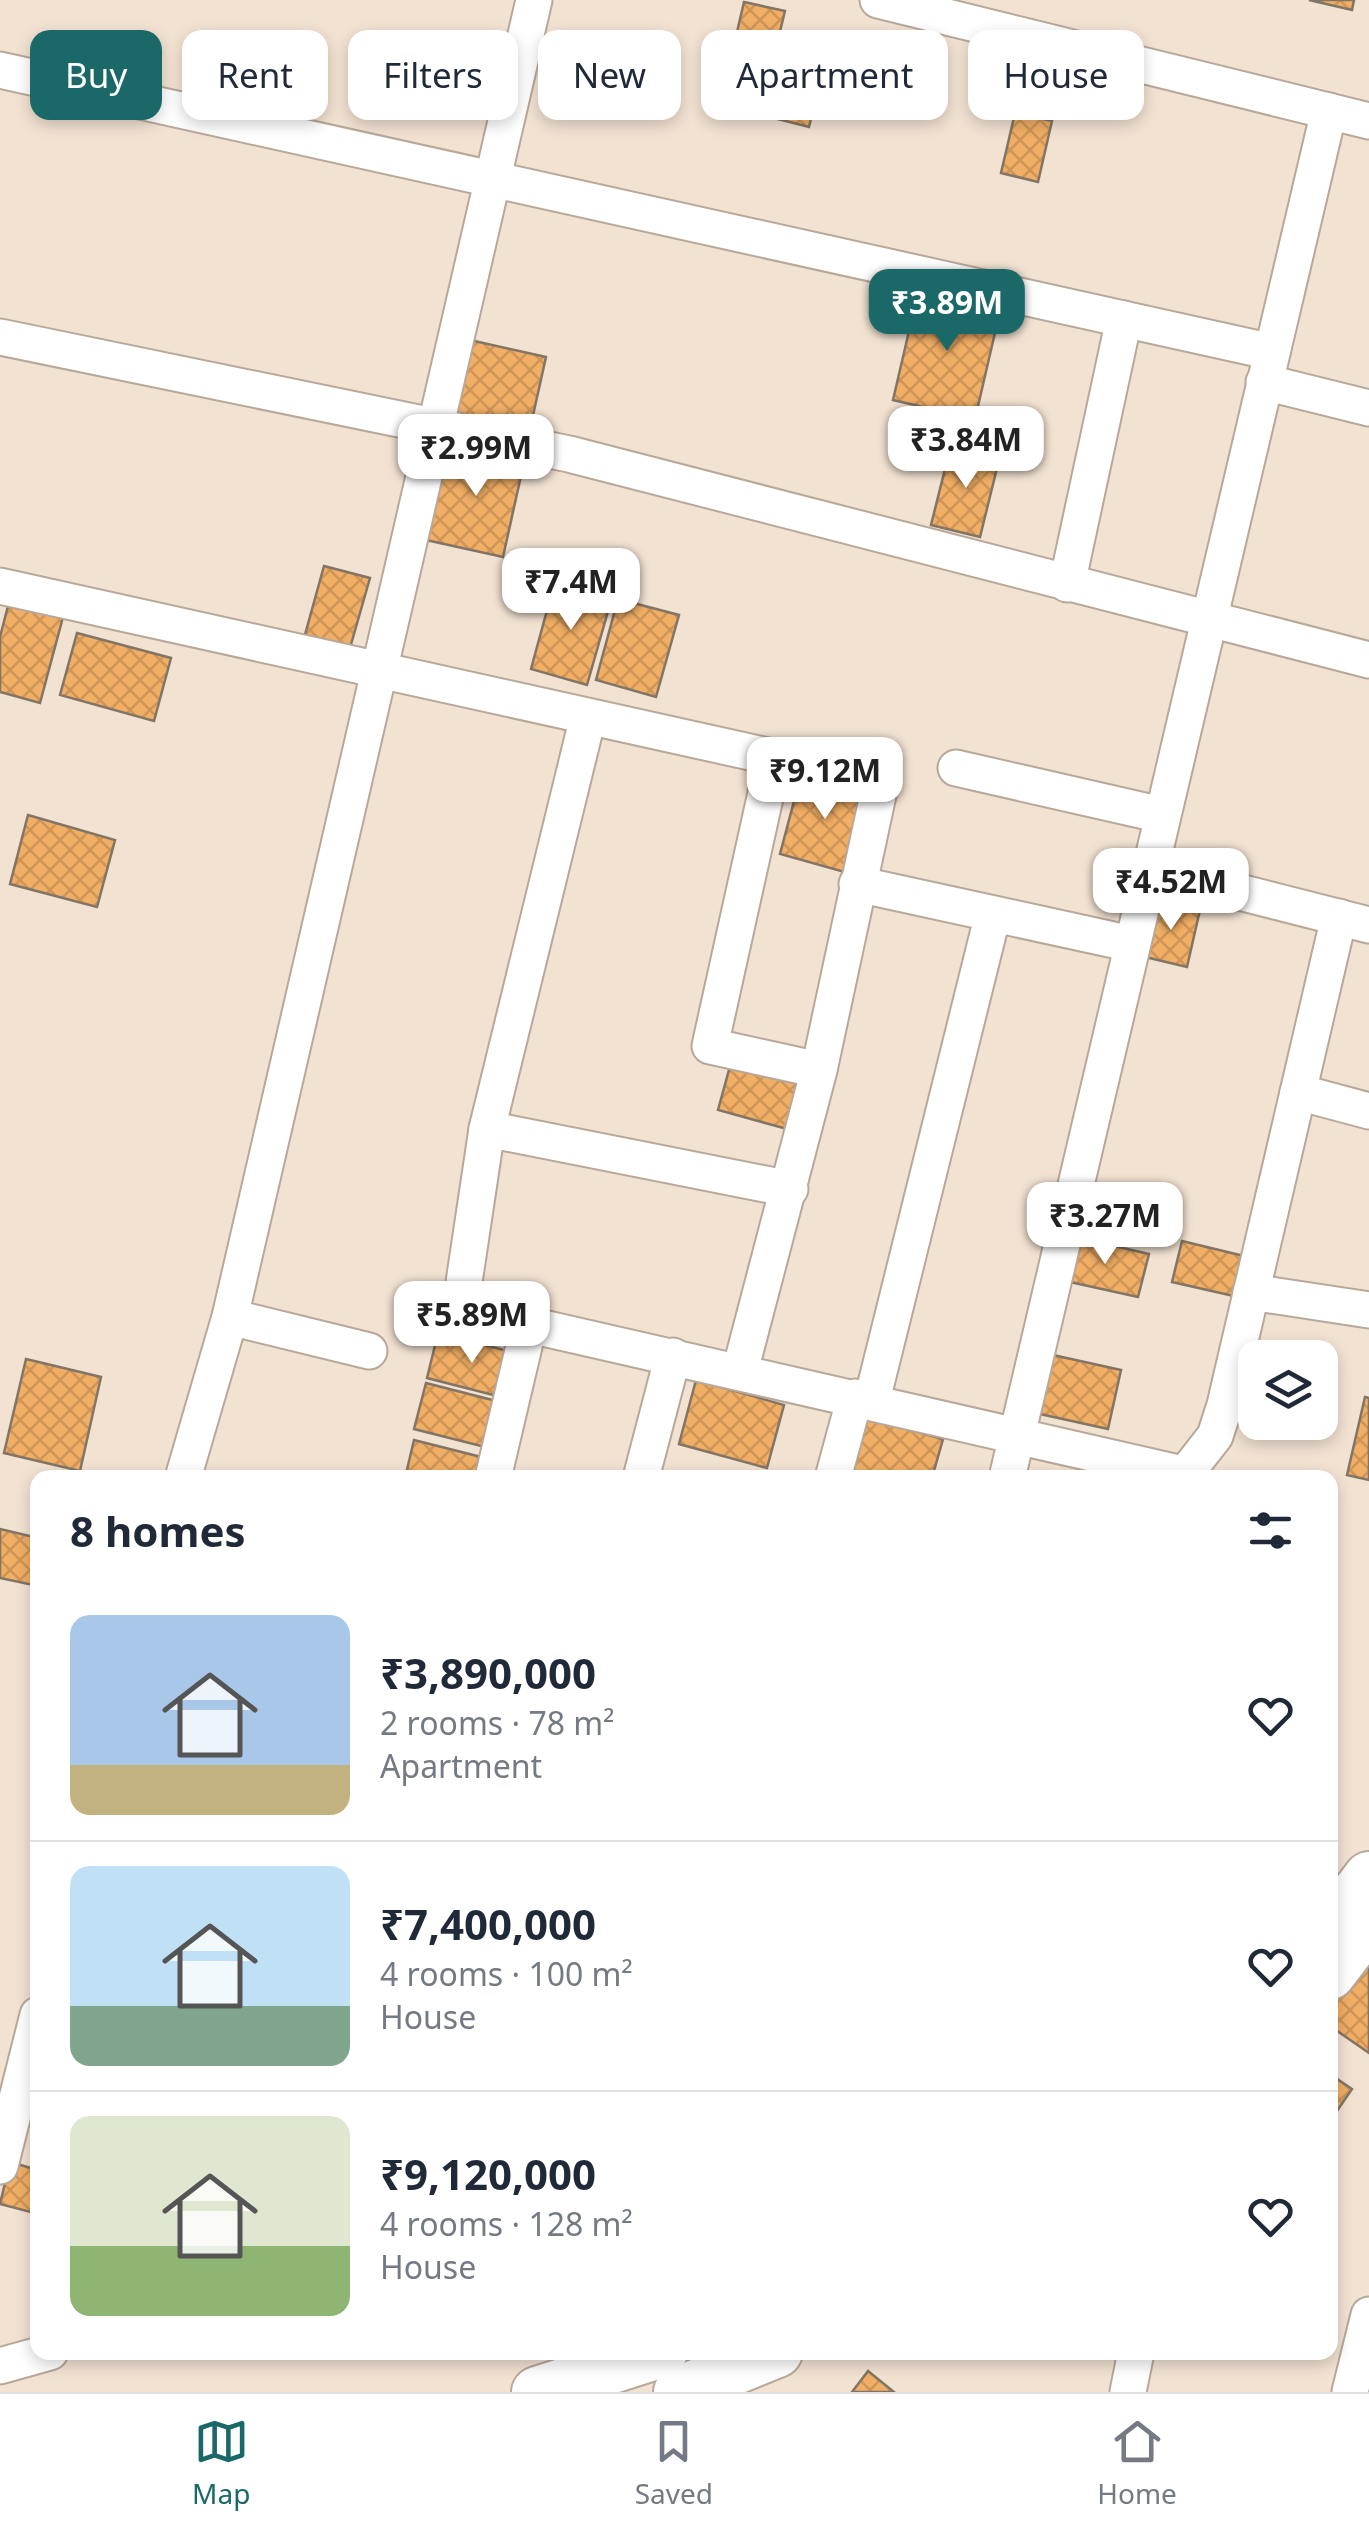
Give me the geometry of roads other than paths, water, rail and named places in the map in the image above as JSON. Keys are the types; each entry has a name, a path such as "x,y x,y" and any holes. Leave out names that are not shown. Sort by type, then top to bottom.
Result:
{"street":[{"path":"185,1470 230,1317 534,0"},
{"path":"878,0 1369,121"},
{"path":"0,70 1124,319 1268,366 1369,408"},
{"path":"1009,1470 1330,111"},
{"path":"1067,584 1124,319"},
{"path":"0,337 569,454 1369,660"},
{"path":"0,586 882,781 820,1070 740,1371"},
{"path":"588,717 487,1129 460,1308 1018,1432 1160,1470"},
{"path":"774,757 710,1046 820,1070"},
{"path":"956,768 1162,814"},
{"path":"1149,869 1354,921 1298,1092 1215,1436 1188,1470"},
{"path":"857,884 1132,944"},
{"path":"836,1470 864,1399 993,914"},
{"path":"1298,1092 1369,1111"},
{"path":"487,1129 790,1189"},
{"path":"1251,1292 1369,1310"},
{"path":"230,1317 369,1351"},
{"path":"495,1470 530,1324"},
{"path":"643,1470 673,1356"},
{"path":"1338,1918 1369,1877"},
{"path":"1338,1964 1369,1923"},
{"path":"0,2166 30,2047"},
{"path":"1350,2392 1369,2315"},
{"path":"0,2366 30,2358"},
{"path":"537,2392 637,2360"},
{"path":"679,2392 757,2360"},
{"path":"1128,2392 1134,2360"}]}
